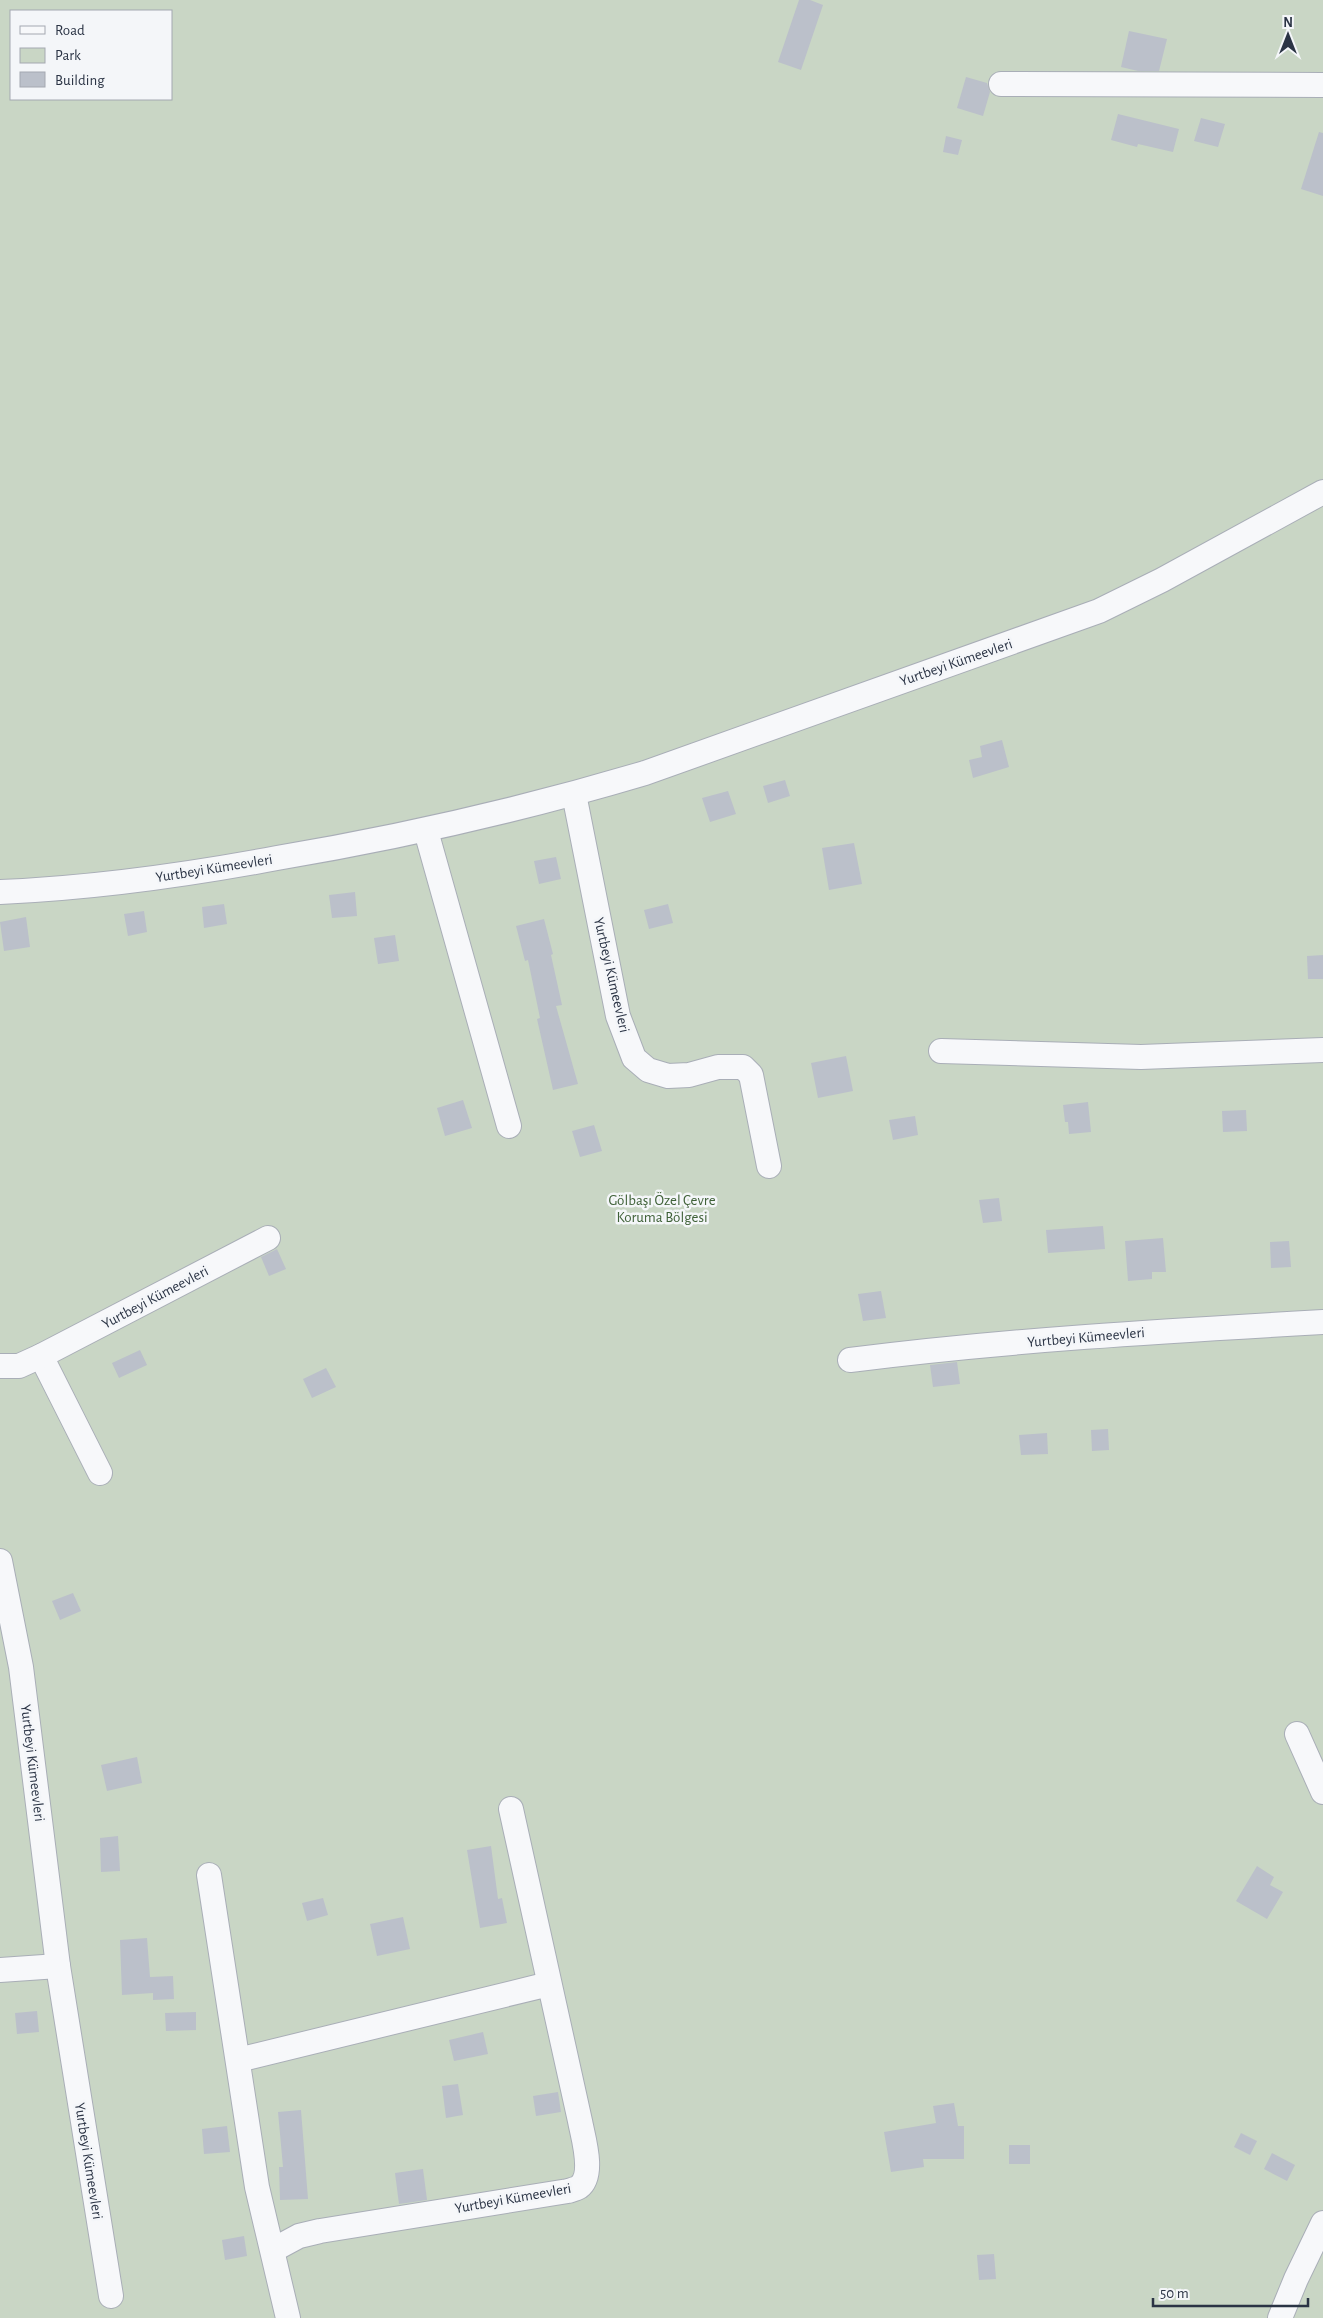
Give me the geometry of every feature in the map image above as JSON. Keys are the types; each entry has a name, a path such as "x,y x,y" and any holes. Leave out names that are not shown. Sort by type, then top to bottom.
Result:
{"street":[{"path":"1001,84 1323,85"},
{"name":"Yurtbeyi Kümeevleri","path":"0,892 90,885 203,872 426,831 574,794 674,763 1099,611 1162,580 1323,492"},
{"name":"Yurtbeyi Kümeevleri","path":"574,794 618,1016 634,1058 648,1070 668,1076 688,1075 718,1067 743,1067 751,1075 769,1166"},
{"path":"426,831 509,1126"},
{"path":"941,1051 1141,1057 1323,1050"},
{"name":"Yurtbeyi Kümeevleri","path":"0,1366 19,1366 41,1356 268,1238"},
{"name":"Yurtbeyi Kümeevleri","path":"850,1360 922,1351 1124,1333 1323,1322"},
{"path":"41,1356 100,1473"},
{"name":"Yurtbeyi Kümeevleri","path":"0,1561 21,1667 58,1966 111,2296"},
{"path":"1297,1734 1323,1792"},
{"name":"Yurtbeyi Kümeevleri","path":"273,2250 299,2236 320,2231 568,2192 580,2186 588,2168 585,2150 511,1809"},
{"path":"209,1875 257,2187 288,2318"},
{"path":"0,1970 58,1966"},
{"path":"238,2060 549,1984"},
{"path":"1280,2318 1323,2222"}],"green space":[{"name":"Gölbaşı Özel Çevre Koruma Bölgesi","path":"0,0 1323,0 1323,2318 0,2318"}],"building":[{"path":"799,0 810,0 823,5 801,70 778,62"},
{"path":"1129,31 1167,39 1159,71 1138,71 1121,67"},
{"path":"966,77 987,83 990,92 983,116 957,108"},
{"path":"1118,114 1179,129 1173,152 1138,144 1137,147 1111,140"},
{"path":"1201,118 1225,124 1218,147 1194,141"},
{"path":"1319,132 1323,133 1323,196 1301,189"},
{"path":"946,136 962,140 958,155 943,152"},
{"path":"1002,740 1009,767 973,778 969,760 982,757 980,746"},
{"path":"785,780 790,796 768,803 763,786"},
{"path":"728,791 736,814 710,822 702,798"},
{"path":"854,843 862,884 829,890 822,848"},
{"path":"556,857 561,879 539,884 534,861"},
{"path":"355,892 357,916 332,918 329,895"},
{"path":"224,904 227,924 204,928 202,907"},
{"path":"668,904 673,923 649,929 644,910"},
{"path":"144,911 147,932 128,936 124,914"},
{"path":"26,917 30,947 4,951 0,922"},
{"path":"544,919 553,954 551,955 562,1005 556,1006 578,1084 553,1090 537,1019 540,1018 528,960 525,961 516,926"},
{"path":"395,935 399,961 378,964 374,938"},
{"path":"1323,955 1323,979 1308,979 1307,956"},
{"path":"846,1056 853,1091 818,1098 811,1063"},
{"path":"463,1100 472,1128 445,1136 437,1108"},
{"path":"1088,1102 1091,1132 1069,1134 1063,1105"},
{"path":"1246,1110 1247,1131 1223,1132 1222,1111"},
{"path":"915,1116 918,1135 893,1140 889,1120"},
{"path":"594,1125 602,1151 580,1157 572,1131"},
{"path":"999,1198 1002,1221 983,1223 979,1200"},
{"path":"1103,1226 1105,1249 1048,1253 1046,1230"},
{"path":"1163,1238 1166,1272 1152,1272 1152,1279 1128,1281 1125,1241"},
{"path":"1289,1241 1291,1267 1271,1268 1270,1242"},
{"path":"277,1249 286,1269 269,1276 261,1257"},
{"path":"881,1291 886,1318 863,1321 858,1294"},
{"path":"140,1350 147,1365 119,1378 112,1363"},
{"path":"957,1362 960,1384 933,1387 930,1365"},
{"path":"326,1368 336,1387 312,1398 303,1379"},
{"path":"1108,1429 1109,1450 1092,1451 1091,1430"},
{"path":"1047,1433 1048,1454 1021,1455 1019,1435"},
{"path":"73,1593 81,1611 60,1620 52,1601"},
{"path":"137,1757 142,1783 107,1791 101,1765"},
{"path":"118,1836 120,1871 101,1872 100,1838"},
{"path":"491,1846 498,1899 502,1898 507,1923 480,1928 467,1850"},
{"path":"1257,1866 1274,1877 1270,1885 1283,1892 1267,1919 1236,1901"},
{"path":"323,1898 328,1915 307,1921 302,1903"},
{"path":"403,1917 410,1949 377,1956 370,1924"},
{"path":"147,1938 150,1977 173,1976 174,1999 153,2000 153,1993 122,1995 120,1940"},
{"path":"37,2011 39,2032 17,2034 15,2013"},
{"path":"196,2012 196,2030 166,2031 165,2013"},
{"path":"483,2032 488,2054 454,2061 449,2040"},
{"path":"458,2084 463,2115 446,2118 442,2086"},
{"path":"558,2092 561,2112 536,2116 533,2096"},
{"path":"954,2103 958,2126 964,2126 964,2159 923,2159 924,2167 891,2172 884,2132 936,2123 933,2106"},
{"path":"301,2110 308,2199 280,2200 279,2167 283,2167 278,2112"},
{"path":"227,2126 230,2152 204,2154 202,2129"},
{"path":"1241,2133 1257,2141 1250,2155 1234,2147"},
{"path":"1009,2145 1030,2145 1030,2164 1009,2164"},
{"path":"1272,2153 1295,2165 1287,2181 1264,2169"},
{"path":"423,2169 427,2200 399,2204 395,2173"},
{"path":"244,2236 247,2256 225,2260 222,2240"},
{"path":"994,2254 996,2279 979,2280 977,2255"}]}
